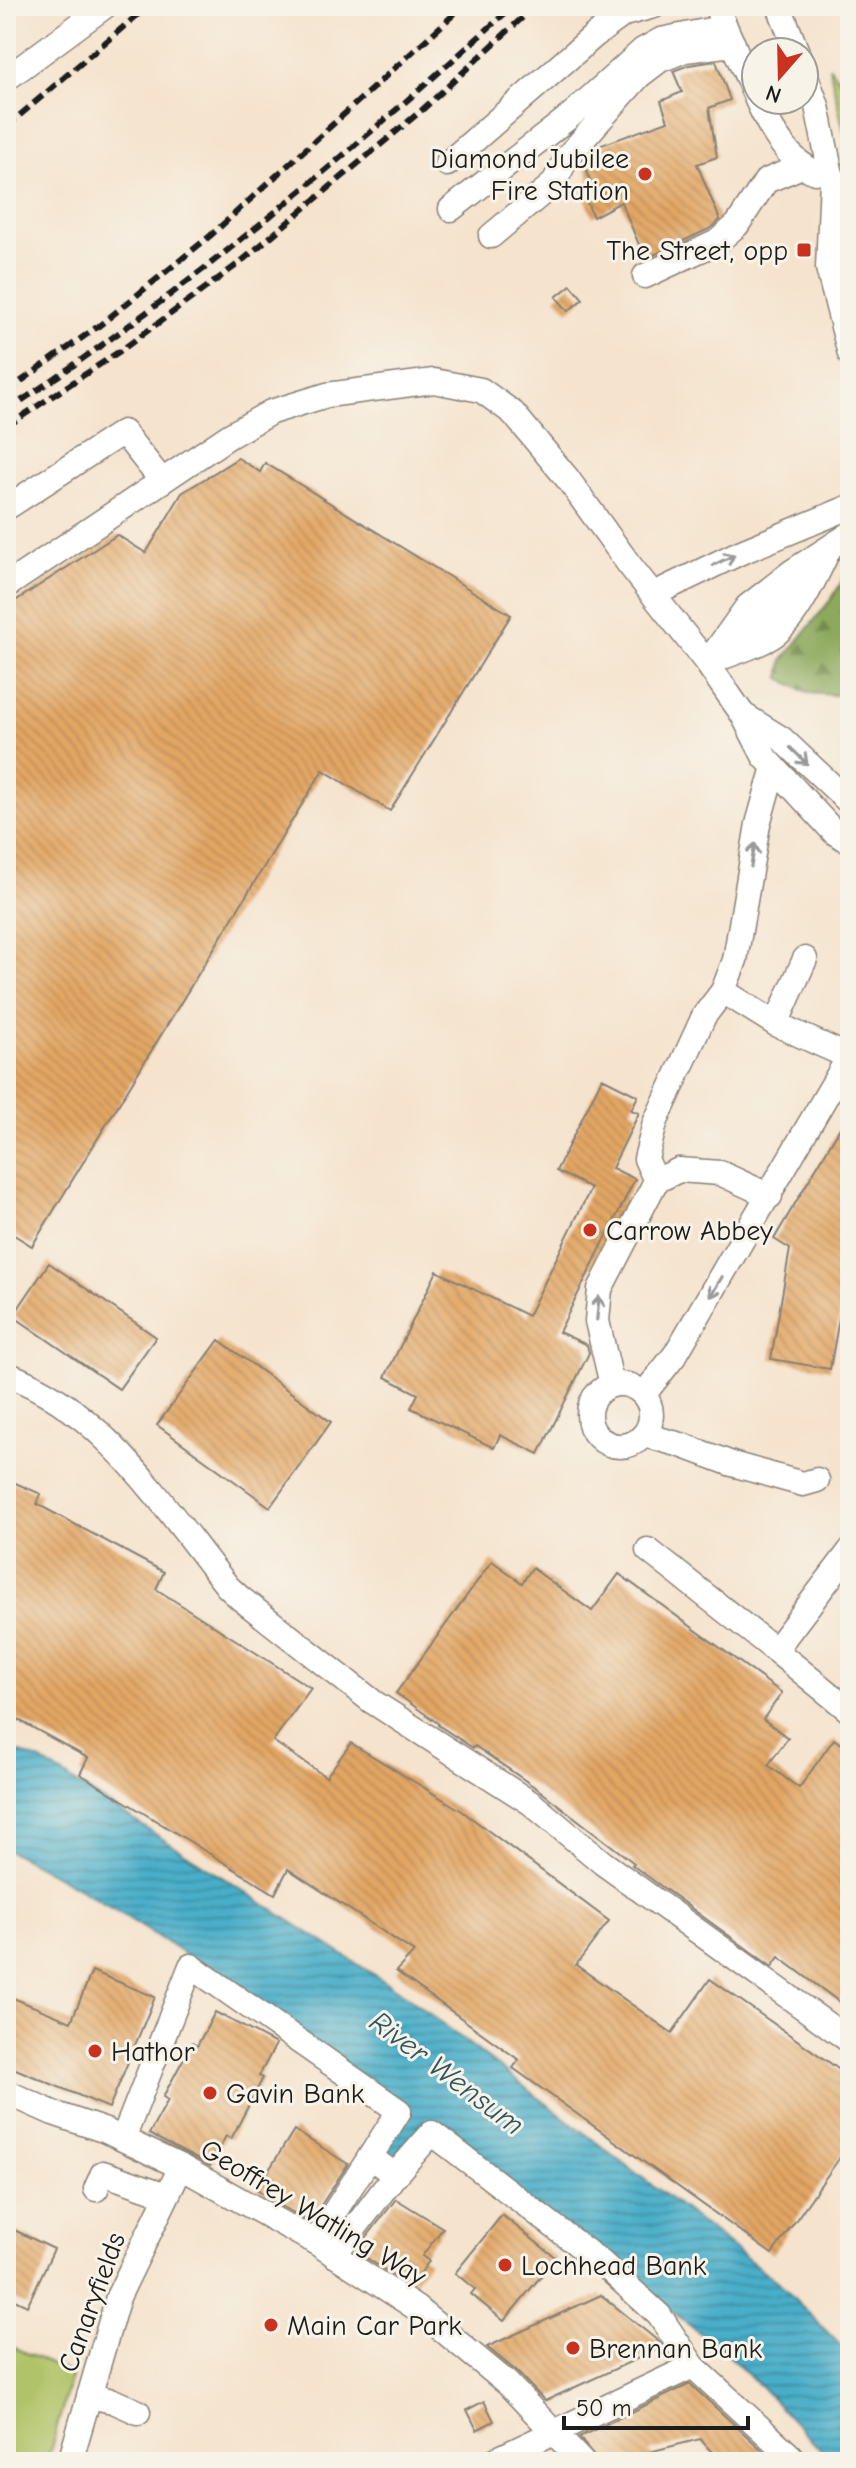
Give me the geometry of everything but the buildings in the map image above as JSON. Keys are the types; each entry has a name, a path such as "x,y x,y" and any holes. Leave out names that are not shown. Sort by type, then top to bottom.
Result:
{"street":[{"path":"6,79 105,6"},
{"path":"447,164 595,35 624,14 654,6"},
{"path":"781,12 791,36"},
{"path":"720,18 740,62"},
{"path":"451,209 569,117 643,50 720,18"},
{"path":"491,236 553,184 568,156 639,76 660,60 685,50 720,18"},
{"path":"766,116 782,144 802,166 832,180"},
{"path":"819,116 844,236 828,268 850,354"},
{"path":"645,276 717,242 737,225 766,181 802,166"},
{"path":"6,586 229,436 271,412 327,395 434,381 481,390 513,413 567,478 707,663 743,715 764,756 834,832 850,842"},
{"path":"6,508 123,432 162,481"},
{"path":"654,594 739,553 850,507"},
{"path":"707,663 747,607 840,540"},
{"path":"707,663 772,637 785,624 840,540"},
{"path":"743,715 782,739 850,803"},
{"path":"656,1181 646,1159 655,1123 704,1016 723,991 735,960 758,824 774,767"},
{"path":"776,1024 805,959"},
{"path":"644,1394 675,1355 850,1056 776,1024 723,991"},
{"path":"612,1385 597,1321 600,1289 656,1181 679,1170 720,1173 770,1196"},
{"path":"6,1374 33,1384 91,1424 118,1449 240,1598 373,1702 531,1803 603,1863 850,2041"},
{"path":"612,1385 630,1385 644,1394 651,1407 651,1422 644,1435 632,1444 610,1444 598,1436 591,1426 589,1413 593,1400 612,1385"},
{"path":"644,1435 803,1484 817,1480"},
{"path":"648,1550 850,1711"},
{"path":"775,1650 850,1551"},
{"path":"115,2135 191,1966 399,2111 370,2157 324,2248"},
{"name":"Geoffrey Watling Way","path":"6,2092 115,2135 181,2167 324,2248 416,2308 507,2383 582,2462"},
{"path":"324,2248 432,2133 602,2263 659,2315 693,2366 797,2462"},
{"path":"370,2157 395,2175"},
{"name":"Canaryfields","path":"70,2462 118,2297 181,2167"},
{"path":"96,2189 103,2173 166,2195"},
{"path":"491,2462 693,2366"},
{"path":"89,2396 113,2401 138,2412"}],"green space":[{"path":"829,66 845,88 850,90 850,158"},
{"path":"850,568 850,696 807,693 780,678 783,660 832,598"},
{"path":"6,2344 72,2374 47,2462 6,2462"}],"water":[{"name":"River Wensum","path":"6,1747 43,1762 404,1994 779,2283 850,2355 850,2462 832,2462 723,2351 424,2121 393,2159 382,2152 408,2109 160,1939 6,1849"}],"railway":[{"path":"6,127 148,6"},
{"path":"6,392 100,325 210,236 463,6"},
{"path":"6,411 204,269 392,114 513,6"},
{"path":"6,427 123,349 238,264 422,110 535,6"}],"place":[{"name":"Diamond Jubilee Fire Station","path":"645,174"},
{"name":"The Street, opp","path":"804,250"},
{"name":"Carrow Abbey","path":"590,1230"},
{"name":"Hathor","path":"95,2051"},
{"name":"Gavin Bank","path":"210,2093"},
{"name":"Lochhead Bank","path":"505,2265"},
{"name":"Main Car Park","path":"271,2325"},
{"name":"Brennan Bank","path":"573,2348"}]}
